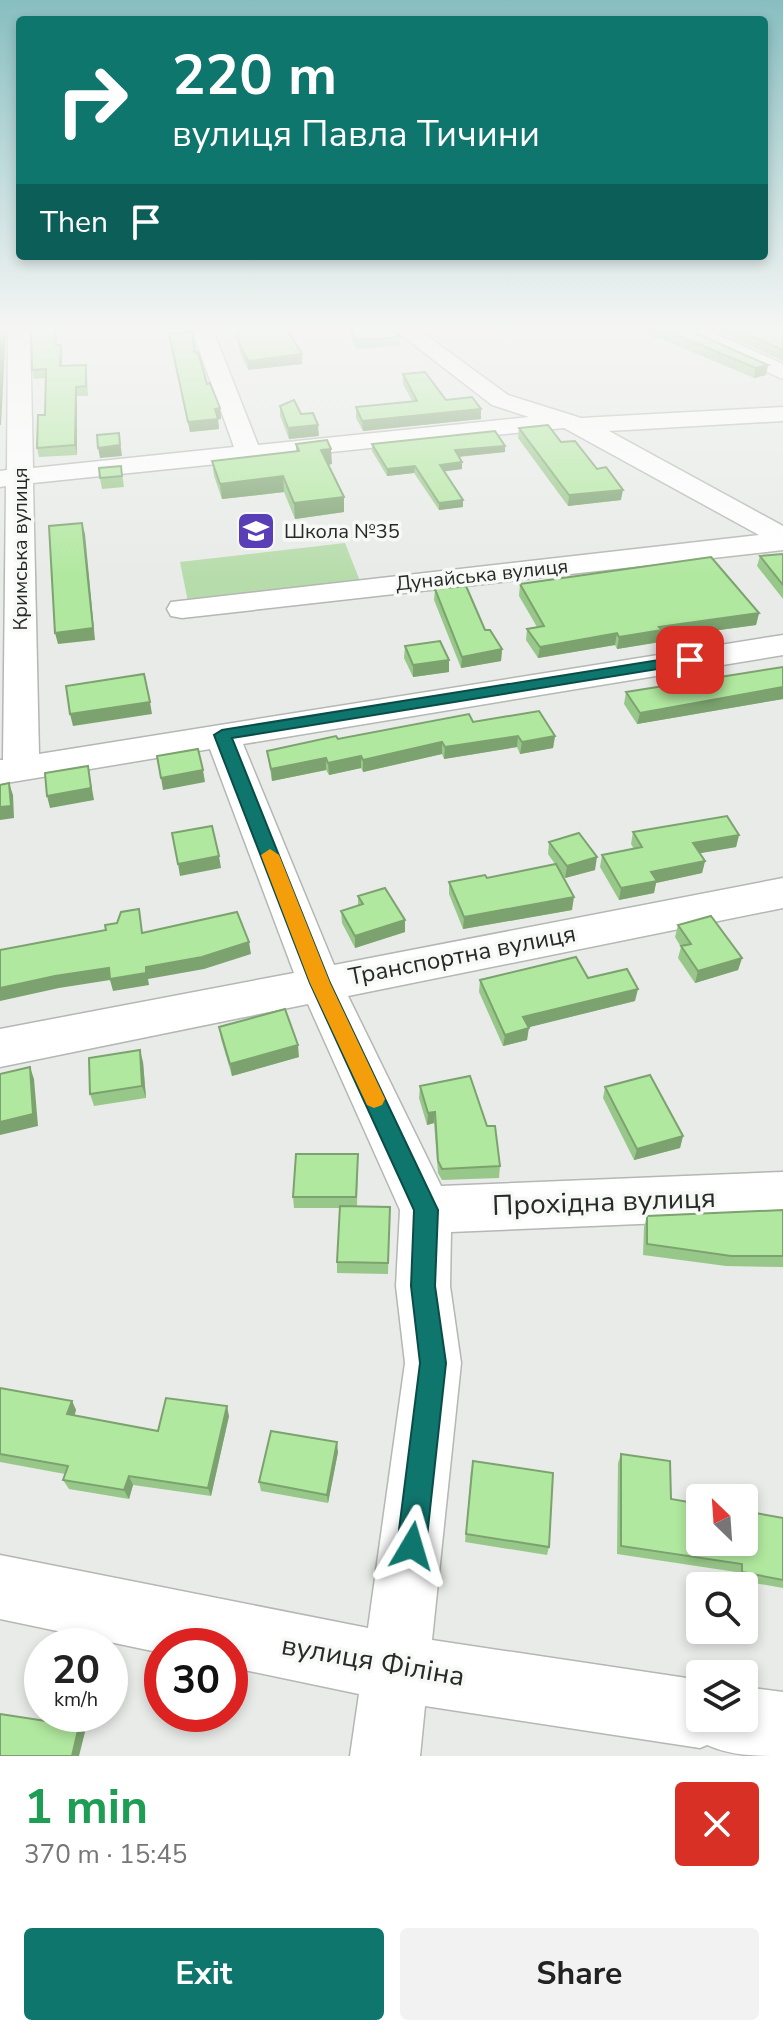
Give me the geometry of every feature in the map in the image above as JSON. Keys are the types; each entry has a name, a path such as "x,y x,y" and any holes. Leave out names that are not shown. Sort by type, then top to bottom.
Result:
{"street":[{"name":"Кримська вулиця","path":"11,770 10,478 14,412"},
{"path":"233,412 249,454"},
{"path":"464,430 480,412"},
{"path":"512,412 516,416"},
{"path":"10,478 464,430 516,416 574,422 783,414"},
{"path":"574,422 783,539"},
{"name":"Дунайська вулиця","path":"182,609 783,539"},
{"path":"11,770 783,645"},
{"path":"222,735 320,983 426,1210 423,1286 433,1363 385,1756"},
{"name":"Транспортна вулиця","path":"0,1048 783,893"},
{"name":"Прохідна вулиця","path":"426,1210 783,1195"},
{"name":"вулиця Філіна","path":"0,1587 397,1668 686,1712"},
{"path":"758,1723 783,1727"}],"green space":[{"path":"345,543 360,581 188,602 180,562"}],"building":[{"path":"45,412 76,412 75,445 37,448 38,415 45,415"},
{"path":"186,412 216,412 218,419 188,422"},
{"path":"282,412 313,413 318,425 288,428"},
{"path":"358,412 452,412 362,421"},
{"path":"548,425 561,442 575,441 597,469 606,467 623,490 569,495 519,428"},
{"path":"495,431 505,446 455,450 462,462 440,465 463,500 439,503 415,466 387,469 372,444"},
{"path":"119,433 120,445 98,448 97,435"},
{"path":"327,440 331,449 321,450 344,497 294,503 283,476 220,484 212,461 299,451 296,444"},
{"path":"121,466 122,476 100,478 99,468"},
{"path":"82,523 93,628 55,633 49,526"},
{"path":"783,554 783,585 760,556"},
{"path":"711,557 759,613 540,647 527,629 544,626 520,584"},
{"path":"466,586 485,630 490,630 502,649 462,657 435,589"},
{"path":"440,641 449,660 413,665 405,646"},
{"path":"783,667 783,687 640,713 626,692"},
{"path":"144,674 150,702 70,714 66,686"},
{"path":"539,711 555,736 522,742 518,736 445,747 442,742 363,760 361,756 328,763 326,758 271,769 267,751 469,714 473,722"},
{"path":"198,749 203,770 161,778 157,756"},
{"path":"88,766 91,788 47,796 45,773"},
{"path":"9,783 11,806 0,807 0,785"},
{"path":"727,816 739,835 693,843 705,861 651,872 657,881 621,888 602,855 642,847 633,832"},
{"path":"212,826 219,856 178,864 172,833"},
{"path":"579,833 597,857 567,866 549,842"},
{"path":"556,864 574,897 464,917 449,882 485,875 487,878"},
{"path":"385,888 405,920 355,936 341,911 363,904 358,896"},
{"path":"139,909 142,933 237,912 249,942 202,957 146,967 146,973 110,979 109,968 0,988 0,950 106,930 105,925 117,923 121,912"},
{"path":"711,916 742,958 698,971 681,946 691,944 678,925"},
{"path":"576,957 588,978 627,969 638,989 523,1017 529,1028 505,1035 480,980"},
{"path":"285,1009 298,1045 230,1064 219,1027"},
{"path":"140,1050 142,1086 90,1094 89,1058"},
{"path":"30,1067 33,1114 0,1122 0,1074"},
{"path":"650,1075 683,1136 637,1149 605,1087"},
{"path":"470,1076 487,1126 495,1126 500,1166 442,1169 438,1161 435,1112 428,1113 420,1086"},
{"path":"296,1154 358,1154 356,1197 293,1197"},
{"path":"340,1206 390,1207 388,1263 337,1262"},
{"path":"783,1210 783,1256 731,1256 647,1244 647,1216"},
{"path":"0,1388 72,1401 67,1414 158,1431 166,1398 227,1406 208,1488 129,1476 124,1490 63,1480 68,1466 0,1454"},
{"path":"271,1431 337,1442 327,1495 259,1482"},
{"path":"621,1454 670,1461 671,1499 686,1502 686,1556 621,1546"},
{"path":"473,1461 553,1473 549,1547 466,1534"},
{"path":"758,1514 783,1518 783,1580 758,1575 758,1572 742,1572 742,1564 688,1556 758,1556"},
{"path":"0,1714 24,1718 24,1732 78,1732 72,1756 0,1756"}],"slow traffic":[{"path":"270,855 320,983 374,1099"}],"place":[{"name":"Школа №35","path":"256,531"}],"route":[{"path":"412,1546 433,1363 423,1286 426,1210 320,983 222,735 690,660"}]}
